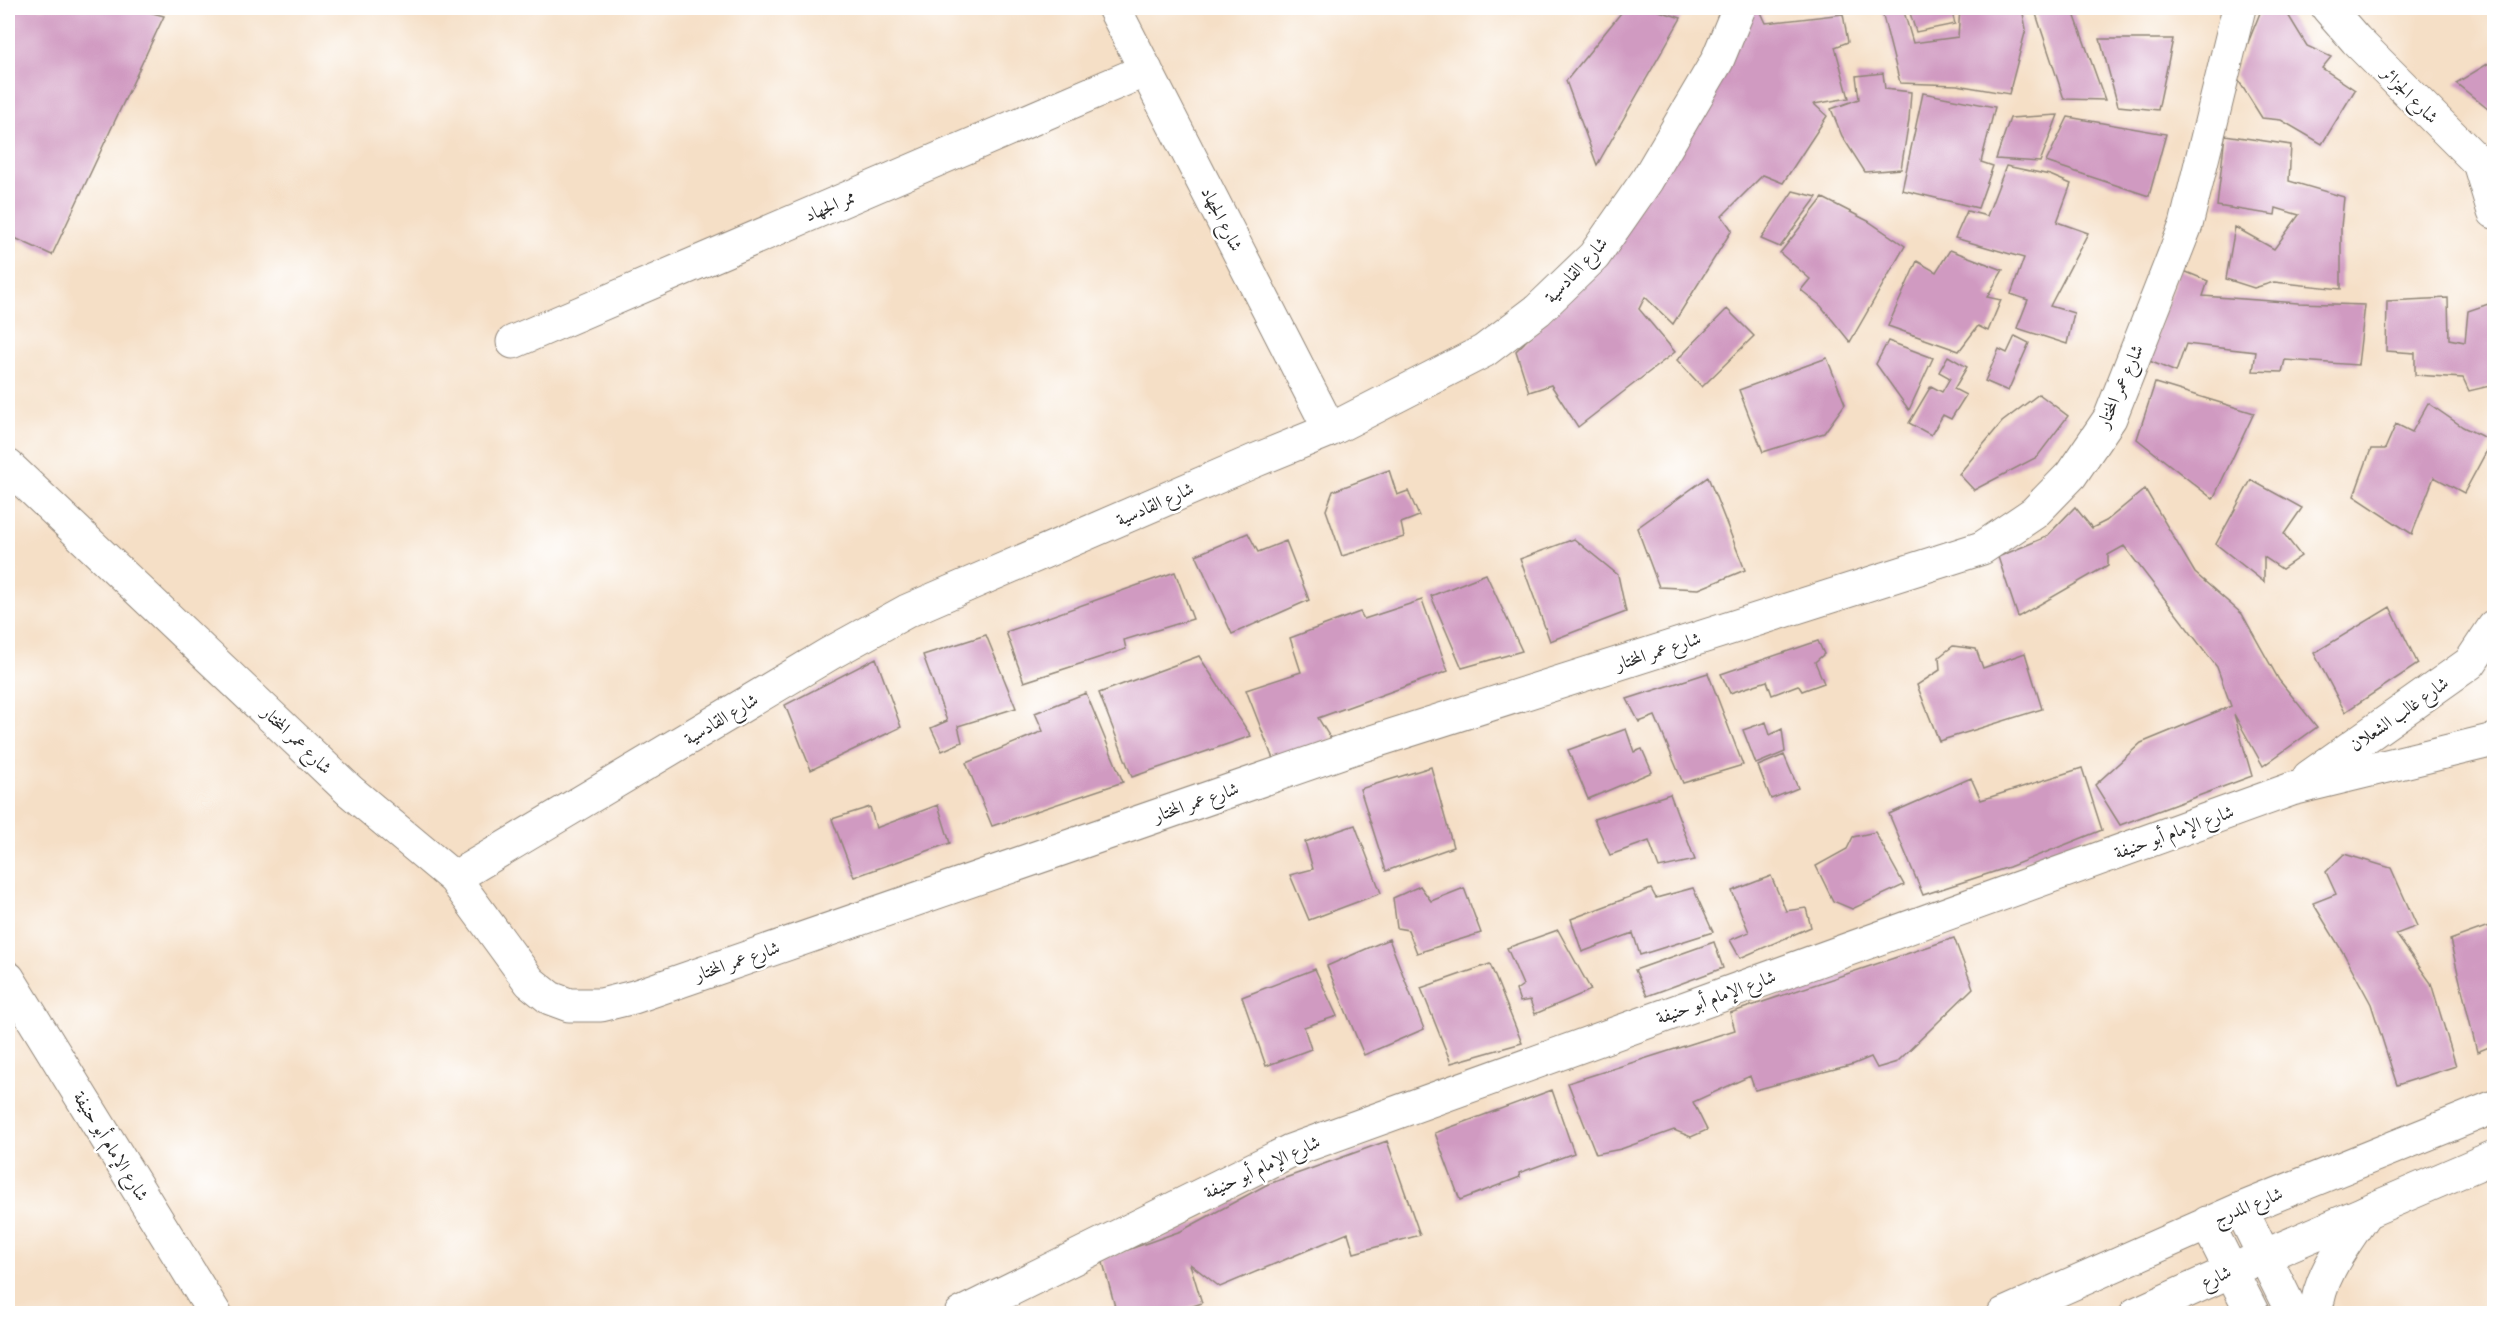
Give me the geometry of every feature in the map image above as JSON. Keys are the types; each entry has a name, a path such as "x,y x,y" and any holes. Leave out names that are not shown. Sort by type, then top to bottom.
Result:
{"street":[{"name":"شارع الجهاد","path":"1114,8 1330,430"},
{"name":"شارع القادسية","path":"454,878 819,660 907,611 1330,430 1484,351 1538,310 1594,256 1647,180 1717,61 1739,8"},
{"name":"شارع عمر المختار","path":"8,466 350,791 454,878 530,982 550,998 569,1005 601,1005 634,997 1353,748 1982,548 2034,513 2071,475 2110,418 2186,225 2239,8"},
{"name":"شارع الجزائر","path":"2328,8 2356,40 2487,172"},
{"name":"ممر الجهاد","path":"513,342 1146,70"},
{"path":"2487,172 2494,212"},
{"name":"شارع غالب الشعلان","path":"2292,789 2470,663 2494,627"},
{"name":"شارع الإمام أبو حنيفة","path":"961,1314 1290,1151 2292,789 2494,740"},
{"name":"شارع الإمام أبو حنيفة","path":"8,978 215,1314"},
{"name":"شارع المدرج","path":"2004,1314 2207,1223 2494,1107"},
{"path":"2264,1256 2494,1157"},
{"path":"2241,1209 2293,1314"},
{"path":"2316,1314 2321,1288 2330,1268 2366,1212"},
{"path":"2207,1223 2253,1314"},
{"name":"شارع","path":"2136,1314 2264,1256"}],"building":[{"path":"8,8 134,8 164,16 52,255 8,235"},
{"path":"1625,8 1650,8 1681,18 1597,165 1566,81"},
{"path":"1753,8 1759,8 1766,23 1843,14 1848,42 1835,47 1849,98 1814,104 1827,116 1783,183 1763,175 1722,216 1732,230 1673,324 1645,297 1639,309 1675,352 1578,427 1551,385 1529,392 1516,351 1610,256"},
{"path":"1881,8 1903,8 1913,43 1958,37 1960,8 2022,8 2026,29 2009,94 1957,85 1900,83"},
{"path":"1951,8 1955,24 1916,32 1909,10"},
{"path":"2053,8 2072,8 2105,100 2064,99 2036,14"},
{"path":"2262,8 2284,8 2307,46 2331,57 2322,68 2355,90 2322,144 2281,120 2262,118 2235,75"},
{"path":"2100,39 2173,39 2158,110 2118,106"},
{"path":"2494,60 2494,114 2456,83"},
{"path":"1883,73 1885,89 1911,92 1901,169 1865,172 1842,136 1831,109 1859,99 1856,76"},
{"path":"1923,93 1995,107 1981,162 1993,166 1978,208 1902,190"},
{"path":"2058,115 2040,162 1996,159 2010,118"},
{"path":"2068,117 2166,134 2149,196 2046,162"},
{"path":"2225,135 2291,145 2289,181 2344,197 2341,227 2341,289 2274,282 2254,288 2226,279 2235,227 2274,249 2299,215 2276,208 2275,215 2217,206"},
{"path":"2006,166 2050,175 2071,184 2057,222 2088,233 2050,306 2074,313 2067,344 2017,328 2028,300 2011,294 2024,258 1955,238 1967,211 1987,216"},
{"path":"1793,191 1817,197 1780,247 1761,239"},
{"path":"1823,198 1868,221 1905,246 1850,342 1821,306 1801,290 1810,279 1780,253"},
{"path":"1950,250 2003,270 1987,297 2001,300 1988,331 1978,326 1959,351 1888,326 1917,261 1936,272"},
{"path":"2179,269 2208,281 2203,296 2365,305 2358,365 2285,360 2282,372 2253,371 2256,352 2186,344 2176,372 2147,360"},
{"path":"2448,298 2449,339 2465,342 2468,311 2494,302 2494,385 2469,391 2463,378 2415,375 2415,353 2386,351 2387,301"},
{"path":"1727,309 1754,336 1702,387 1677,360"},
{"path":"2015,336 2029,343 2008,391 1985,381 1999,349 2007,353"},
{"path":"1888,341 1933,358 1909,410 1876,364"},
{"path":"1948,356 1967,367 1954,389 1966,395 1951,419 1943,415 1931,435 1909,423 1931,386 1942,392 1950,378 1939,372"},
{"path":"1827,358 1845,404 1824,433 1763,452 1739,390"},
{"path":"2155,383 2254,413 2213,499 2137,439"},
{"path":"2039,394 2068,416 2037,457 1974,490 1959,474 2002,422"},
{"path":"2428,403 2463,427 2492,441 2464,493 2434,477 2412,534 2354,496 2371,449 2385,449 2396,424 2412,432"},
{"path":"1389,470 1397,495 1408,491 1419,516 1401,523 1404,537 1342,556 1326,510 1333,491"},
{"path":"1708,477 1745,570 1699,589 1659,587 1637,528"},
{"path":"2251,480 2302,508 2284,534 2301,556 2282,569 2264,557 2264,582 2216,544"},
{"path":"2145,489 2195,573 2242,614 2279,680 2317,727 2263,766 2234,714 2252,776 2120,825 2095,785 2141,743 2231,706 2217,667 2124,546 2108,555 2108,565 2018,617 1998,557 2046,537 2075,507 2092,528 2106,521"},
{"path":"1248,533 1258,552 1286,541 1309,600 1232,634 1196,555"},
{"path":"1574,539 1618,575 1626,612 1550,641 1520,559"},
{"path":"1175,572 1193,619 1124,640 1126,649 1024,682 1006,632"},
{"path":"1486,574 1522,651 1462,668 1431,596"},
{"path":"1422,600 1448,671 1318,718 1331,739 1273,759 1246,690 1301,672 1290,638 1360,612 1364,619"},
{"path":"2390,607 2418,664 2345,712 2314,653"},
{"path":"986,635 1016,708 958,726 962,742 942,751 931,728 947,721 923,655"},
{"path":"1818,641 1824,654 1815,662 1824,683 1802,691 1798,685 1772,695 1767,681 1730,693 1721,674"},
{"path":"1953,646 1976,649 1983,668 2025,653 2042,709 1939,741 1917,685 1940,670 1939,657"},
{"path":"1199,656 1251,736 1132,777 1099,693"},
{"path":"876,658 901,727 811,770 785,705"},
{"path":"1708,673 1743,765 1683,783 1655,716 1639,722 1627,699"},
{"path":"1086,693 1123,782 992,826 966,763 1043,731 1035,713"},
{"path":"1766,722 1770,735 1782,729 1785,752 1756,764 1743,730"},
{"path":"1626,729 1634,752 1642,749 1652,772 1588,799 1568,750"},
{"path":"1784,755 1798,788 1771,799 1758,766"},
{"path":"1431,767 1453,847 1386,871 1360,789"},
{"path":"2082,768 2102,830 2009,867 1923,895 1889,814 1971,778 1981,800"},
{"path":"1670,794 1695,860 1659,868 1649,841 1610,855 1594,819"},
{"path":"938,805 950,843 854,877 832,819 870,807 876,828"},
{"path":"1355,825 1381,893 1309,920 1290,875 1313,869 1305,842"},
{"path":"1875,832 1904,885 1852,909 1833,901 1816,866 1847,849 1853,837"},
{"path":"2344,854 2391,868 2417,926 2396,934 2431,983 2456,1066 2397,1085 2371,1004 2313,903 2336,894 2326,872"},
{"path":"1771,876 1786,911 1806,908 1811,927 1740,958 1730,940 1749,932 1732,891"},
{"path":"1420,886 1431,901 1464,888 1481,933 1417,953 1408,930 1397,928 1393,898"},
{"path":"1693,888 1713,932 1640,955 1633,933 1582,952 1571,919 1651,889 1656,898"},
{"path":"2494,924 2494,1045 2477,1052 2450,940"},
{"path":"1558,930 1591,990 1535,1014 1530,1000 1520,1002 1516,990 1523,985 1507,948"},
{"path":"1954,938 1973,988 1897,1062 1877,1068 1871,1057 1854,1064 1755,1090 1750,1076 1693,1102 1707,1130 1691,1137 1674,1130 1621,1149 1596,1154 1568,1083 1735,1030 1730,1013"},
{"path":"1389,939 1424,1029 1364,1055 1327,966"},
{"path":"1714,942 1723,968 1647,996 1635,970"},
{"path":"1490,964 1522,1043 1451,1063 1421,988"},
{"path":"1315,969 1337,1016 1304,1027 1311,1049 1266,1066 1242,997"},
{"path":"1552,1090 1574,1153 1519,1173 1520,1177 1460,1200 1435,1133"},
{"path":"1387,1141 1420,1235 1354,1253 1348,1233 1220,1287 1190,1264 1202,1303 1170,1314 1117,1314 1102,1259 1181,1231 1266,1185"}]}
